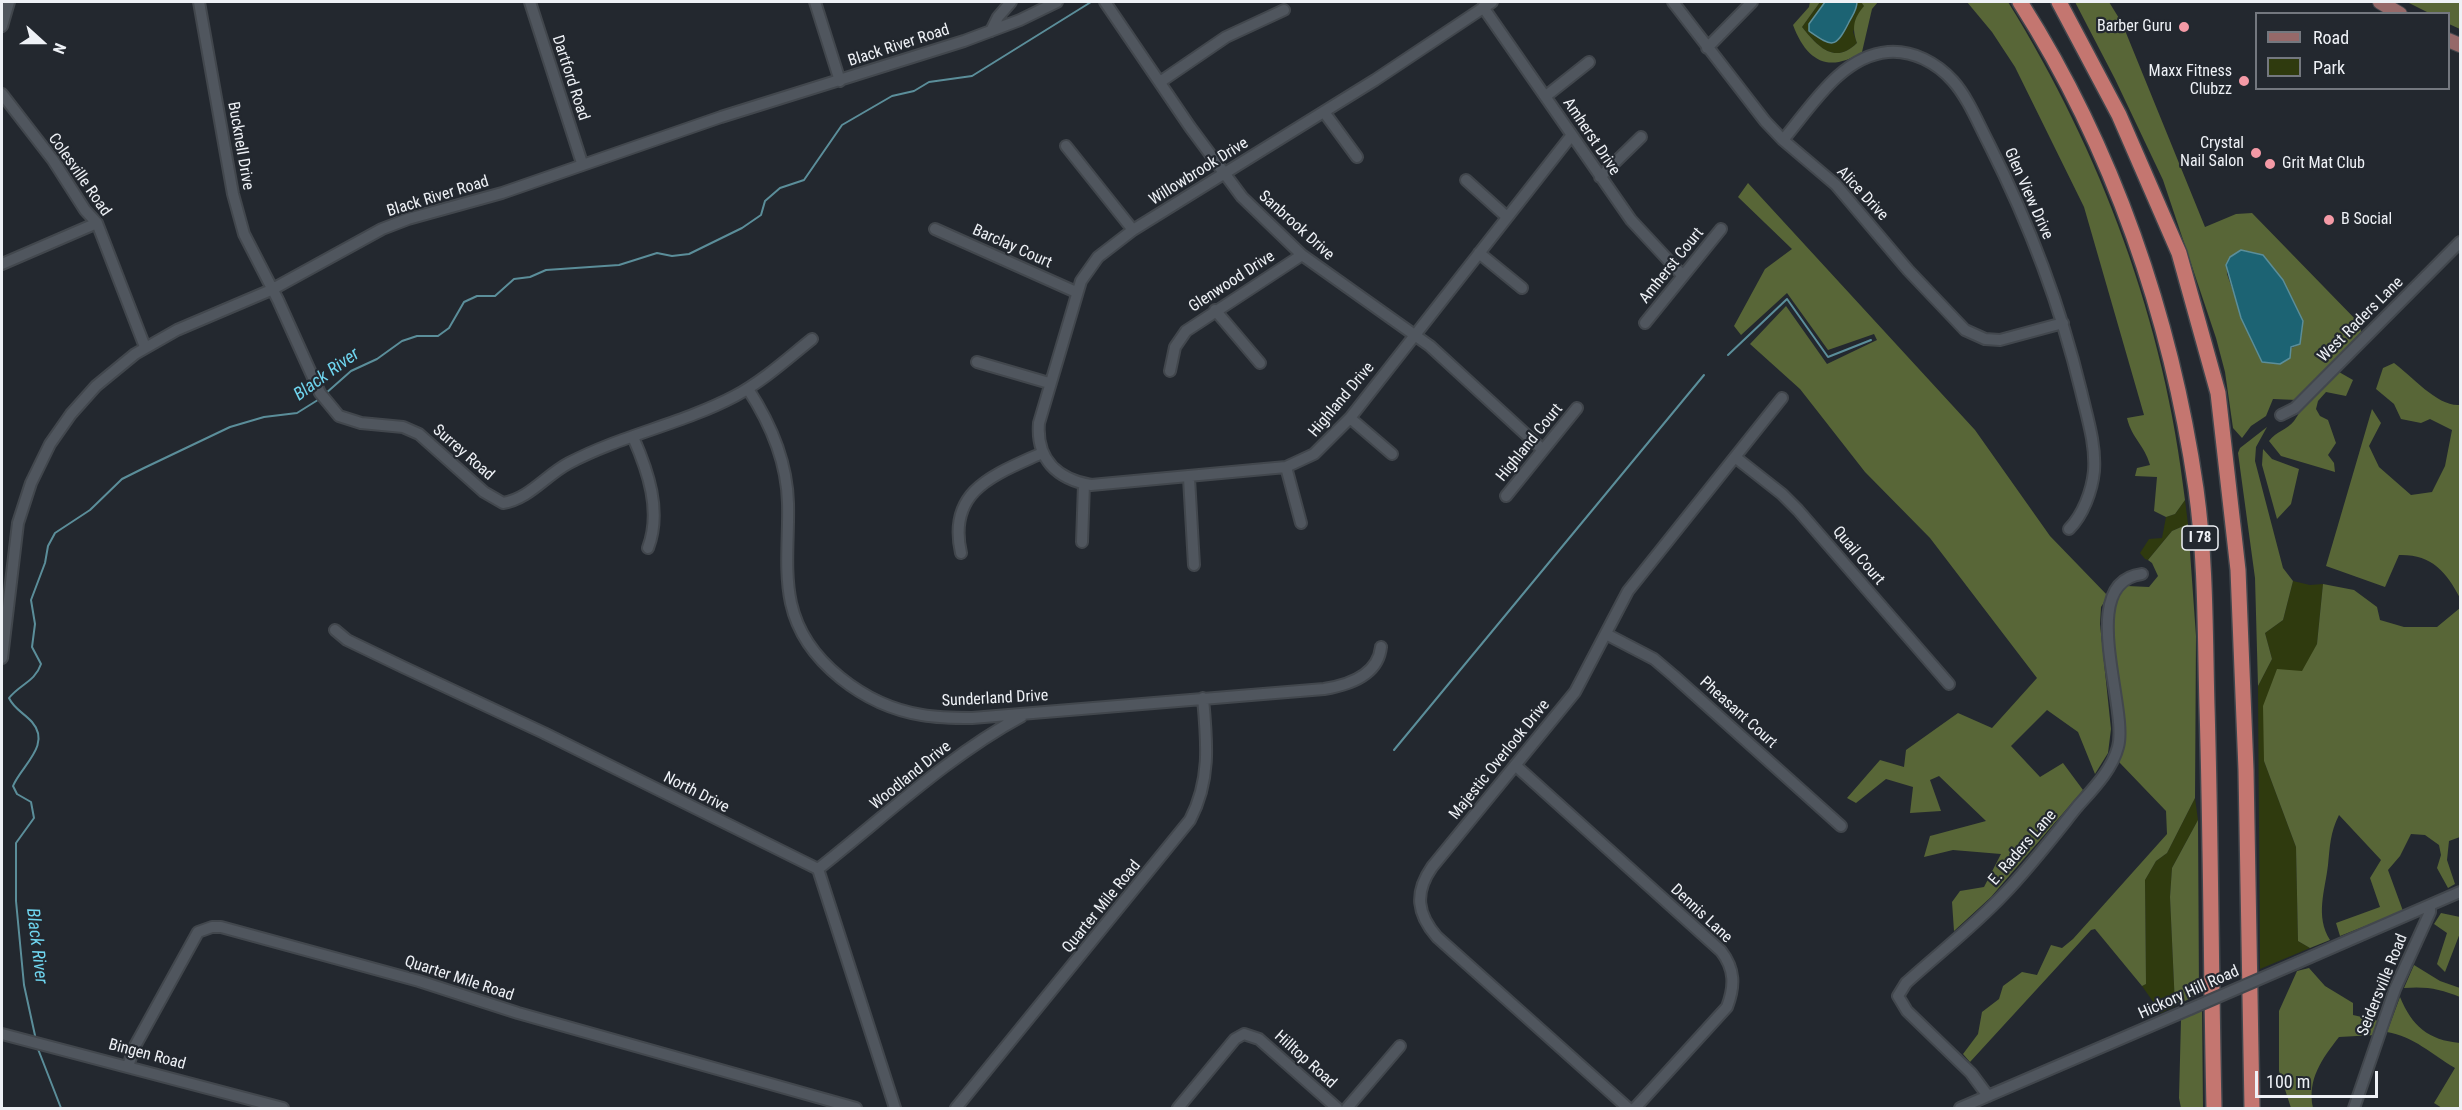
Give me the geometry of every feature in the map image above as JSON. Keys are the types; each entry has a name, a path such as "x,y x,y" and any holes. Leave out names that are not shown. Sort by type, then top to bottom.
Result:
{"highway":[{"name":"I 78","path":"2020,2 2091,130 2146,272 2181,402 2196,492 2204,584 2214,1108"},
{"name":"I 78","path":"2059,2 2119,115 2179,253 2218,393 2238,570 2246,782 2252,1108"}],"main road":[{"path":"2380,2 2397,12"}],"street":[{"path":"2,26 9,2"},
{"name":"Bucknell Drive","path":"199,2 233,194 244,234 271,290"},
{"name":"Dartford Road","path":"530,2 582,163"},
{"path":"815,2 840,81"},
{"path":"991,31 998,17 1011,2"},
{"name":"Black River Road","path":"2,658 18,522 40,462 61,427 88,393 146,347 177,330 271,290 382,229 408,219 502,193 582,163 991,31 1057,2"},
{"name":"Sanbrook Drive","path":"1105,2 1242,197 1302,255 1415,334 1543,450"},
{"name":"Alice Drive","path":"1673,2 1707,48 1783,140 1836,185 1908,270 1965,330 1985,339 2000,340 2063,323"},
{"path":"1707,48 1752,2"},
{"name":"Amherst Drive","path":"1488,4 1571,136 1600,177 1644,237 1683,276"},
{"name":"Willowbrook Drive","path":"1042,453 1039,423 1049,382 1076,292 1098,257 1133,230 1324,112 1488,4"},
{"path":"1160,82 1226,38 1284,10"},
{"name":"Glen View Drive","path":"1783,140 1837,78 1856,62 1889,52 1914,55 1933,63 1959,90 2010,187 2046,273 2063,323 2094,452 2094,472 2088,499 2069,529"},
{"path":"1546,96 1589,62"},
{"name":"Colesville Road","path":"2,94 53,160 85,210 97,223 146,347"},
{"path":"1324,112 1357,157"},
{"name":"Highland Drive","path":"1042,453 1047,462 1061,476 1084,484 1189,478 1286,467 1314,454 1350,418 1571,136"},
{"path":"1600,177 1641,137"},
{"path":"1066,146 1133,230"},
{"path":"1466,180 1507,217"},
{"path":"2,264 97,223"},
{"name":"Barclay Court","path":"935,229 1076,292"},
{"name":"Amherst Court","path":"1645,323 1721,229"},
{"name":"West Raders Lane","path":"2281,415 2295,408 2460,242"},
{"path":"1479,253 1522,288"},
{"name":"Glenwood Drive","path":"1170,371 1179,339 1186,331 1302,255"},
{"name":"Surrey Road","path":"271,290 323,397 339,416 351,421 403,427 419,434 484,492 503,503 519,498 569,463 748,389 812,339"},
{"path":"1215,310 1260,363"},
{"path":"977,362 1049,382"},
{"name":"Sunderland Drive","path":"748,389 773,434 785,473 788,503 787,576 792,606 805,635 820,658 858,690 877,701 915,714 972,718 1334,687 1355,680 1372,668 1379,659 1381,647"},
{"name":"Majestic Overlook Drive","path":"1628,1108 1437,937 1427,926 1421,912 1419,895 1425,877 1575,692 1628,591 1782,398"},
{"name":"Highland Court","path":"1506,496 1577,408"},
{"path":"1350,418 1392,454"},
{"path":"633,437 644,463 653,506 655,523 648,548"},
{"path":"961,553 957,535 965,503 972,492 989,478 1042,453"},
{"name":"Quail Court","path":"1735,457 1782,494 1798,510 1949,684"},
{"path":"1286,467 1301,523"},
{"path":"1189,478 1194,565"},
{"path":"1082,542 1084,484"},
{"name":"E. Raders Lane","path":"1988,1096 1971,1073 1907,1011 1898,996 1905,983 2004,894 2057,833 2112,763 2119,747 2119,723 2107,633 2110,606 2123,582 2135,574 2142,574"},
{"name":"North Drive","path":"335,630 347,640 536,729 818,869"},
{"name":"Pheasant Court","path":"1606,634 1654,659 1841,826"},
{"name":"Quarter Mile Road","path":"956,1108 1191,820 1206,777 1208,756 1203,698"},
{"name":"Woodland Drive","path":"818,869 962,754 993,731 1028,713"},
{"name":"Dennis Lane","path":"1515,765 1721,951 1731,969 1733,987 1726,1007 1635,1108"},
{"path":"818,869 895,1108"},
{"path":"2430,906 2460,892"},
{"name":"Hickory Hill Road","path":"1960,1108 2430,906"},
{"name":"Seidersville Road","path":"2354,1108 2395,989 2430,912 2430,906"},
{"name":"Quarter Mile Road","path":"128,1066 135,1046 198,932 212,927 221,927 425,982 518,1013 856,1108"},
{"name":"Bingen Road","path":"2,1034 284,1108"},
{"name":"Hilltop Road","path":"1178,1108 1235,1039 1244,1034 1259,1039 1337,1108"},
{"path":"1347,1108 1400,1046"}],"green space":[{"path":"1810,2 1820,2 1802,27 1827,51 1841,53 1857,43 1854,24 1864,6 1861,2 1878,2 1872,9 1862,52 1839,62 1820,60 1812,55 1805,48 1793,25 1809,7"},
{"path":"1820,2 1861,2 1864,6 1853,32 1857,43 1849,49 1841,53 1827,51 1802,27"},
{"path":"1967,2 2008,2 2072,118 2100,179 2145,304 2162,369 2185,500 2175,514 2166,517 2154,511 2157,477 2135,476 2137,468 2150,465 2127,418 2144,415 2084,207 2015,67 1992,32"},
{"path":"2075,2 2109,2 2122,23 2205,227 2236,214 2252,213 2360,324 2361,332 2297,400 2273,399 2266,416 2251,426 2242,438 2233,428 2225,372 2216,338 2163,180","holes":["2241,250 2263,255 2283,280 2303,321 2300,344 2262,362 2248,333 2227,274 2227,266 2234,255"]},
{"path":"2407,2 2460,2 2460,29 2450,24 2450,12 2427,12"},
{"path":"1748,183 1975,430 2050,536 2108,596 2101,607 2100,624 2111,729 2108,753 2095,774 2078,732 2047,710 2011,746 2040,777 2063,763 2083,790 1991,897 1954,931 1952,902 1960,891 1984,887 2001,854 1953,850 1924,857 1930,836 1986,821 1939,776 1930,780 1941,811 1910,813 1913,787 1886,779 1856,803 1847,798 1880,760 1904,767 1906,750 1958,713 1992,728 2037,678 1930,538 1865,472 1800,389 1750,344 1786,306 1827,364 1877,340 1874,334 1828,350 1787,293 1741,335 1734,326 1765,269 1792,249 1738,197"},
{"path":"2394,363 2434,396 2460,405 2460,598 2443,572 2429,561 2410,555 2399,555 2385,587 2326,566 2372,409 2381,423 2369,446 2379,467 2411,495 2432,492 2445,466 2452,430 2430,419 2421,423 2401,419 2394,404 2376,389 2383,368"},
{"path":"2339,372 2353,380 2346,396 2326,392 2318,401 2316,409 2320,416 2328,420 2336,443 2328,455 2334,463 2335,472 2281,456 2269,441 2291,424 2309,401"},
{"path":"2267,427 2256,447 2255,461 2283,568 2293,581 2283,620 2265,633 2272,659 2258,686 2255,578 2238,453 2240,448"},
{"path":"2263,449 2272,459 2299,469 2291,504 2277,519 2262,465"},
{"path":"2185,500 2188,524 2172,531 2148,560 2145,559 2140,553 2149,539 2162,538 2166,517 2175,514"},
{"path":"2188,524 2196,636 2195,798 2167,853 2156,861 2145,880 2146,984 2142,986 2095,929 2091,930 1970,1062 1963,1054 1978,1034 1982,1012 1999,999 2003,986 2022,972 2037,975 2051,945 2062,948 2073,939 2167,834 2166,811 2119,762 2124,719 2113,642 2112,615 2116,599 2127,586 2149,587 2158,576 2152,563 2148,560 2172,531"},
{"path":"2293,581 2310,585 2323,584 2317,644 2264,761 2296,847 2298,941 2310,948 2260,969 2258,686 2272,659 2265,633 2283,620"},
{"path":"2323,584 2354,590 2377,607 2380,620 2404,627 2437,627 2460,608 2460,837 2449,841 2447,860 2455,884 2448,888 2437,868 2441,855 2439,845 2425,835 2411,834 2400,856 2388,870 2403,911 2340,936 2336,923 2380,907 2370,878 2381,860 2339,815 2331,840 2322,903 2323,922 2330,940 2310,948 2298,941 2296,847 2264,761 2263,706 2277,669 2302,671 2317,644"},
{"path":"2195,798 2198,820 2172,868 2170,897 2175,1006 2161,1013 2142,986 2146,984 2145,880 2156,861 2167,853"},
{"path":"2198,820 2199,994 2175,1006 2170,897 2172,868"},
{"path":"2441,913 2460,917 2460,933 2445,972 2437,964 2447,933 2434,924"},
{"path":"2414,965 2440,981 2460,988 2460,997 2433,989 2404,988"},
{"path":"2309,968 2325,986 2353,1003 2353,1015 2379,1021 2375,1035 2339,1037 2317,1070 2312,1088 2313,1108 2291,1108 2279,1071 2279,1011 2297,971"},
{"path":"2400,997 2410,1016 2422,1030 2439,1039 2460,1043 2460,1108 2442,1108 2434,1103 2455,1068 2406,1037 2387,1032"},
{"path":"2202,1010 2203,1108 2181,1108 2179,1098 2181,1020"}],"water":[{"path":"1825,2 1857,2 1855,11 1840,38 1832,43 1809,31 1809,24"},
{"path":"2241,250 2263,255 2283,280 2303,321 2300,344 2291,347 2290,358 2280,364 2262,362 2241,318 2226,265 2230,257"}],"waterway":[{"name":"Black River","path":"325,394 351,371 377,359 402,341 417,336 438,336 449,328 464,302 477,296 495,296 514,279 530,277 546,270 619,265 657,253 672,256 689,254 742,228 761,215 765,201 780,188 804,180 842,125 892,96 914,91 929,82 972,76 1091,2"},
{"path":"1728,355 1787,299 1828,357 1871,340"},
{"path":"1394,750 1704,375"},
{"name":"Black River","path":"36,1040 24,985 16,901 16,843 34,818 31,802 17,794 13,786 33,755 39,739 32,722 16,708 9,698 35,675 41,664 32,647 35,624 31,600 45,563 48,546 55,533 90,510 122,479 230,427 264,417 297,413 321,398"},
{"name":"Black River","path":"38,1049 61,1108"}],"place":[{"name":"Barber Guru","path":"2184,27"},
{"name":"Maxx Fitness Clubzz","path":"2244,81"},
{"name":"Crystal Nail Salon","path":"2256,153"},
{"name":"Grit Mat Club","path":"2270,164"},
{"name":"B Social","path":"2329,220"}]}
